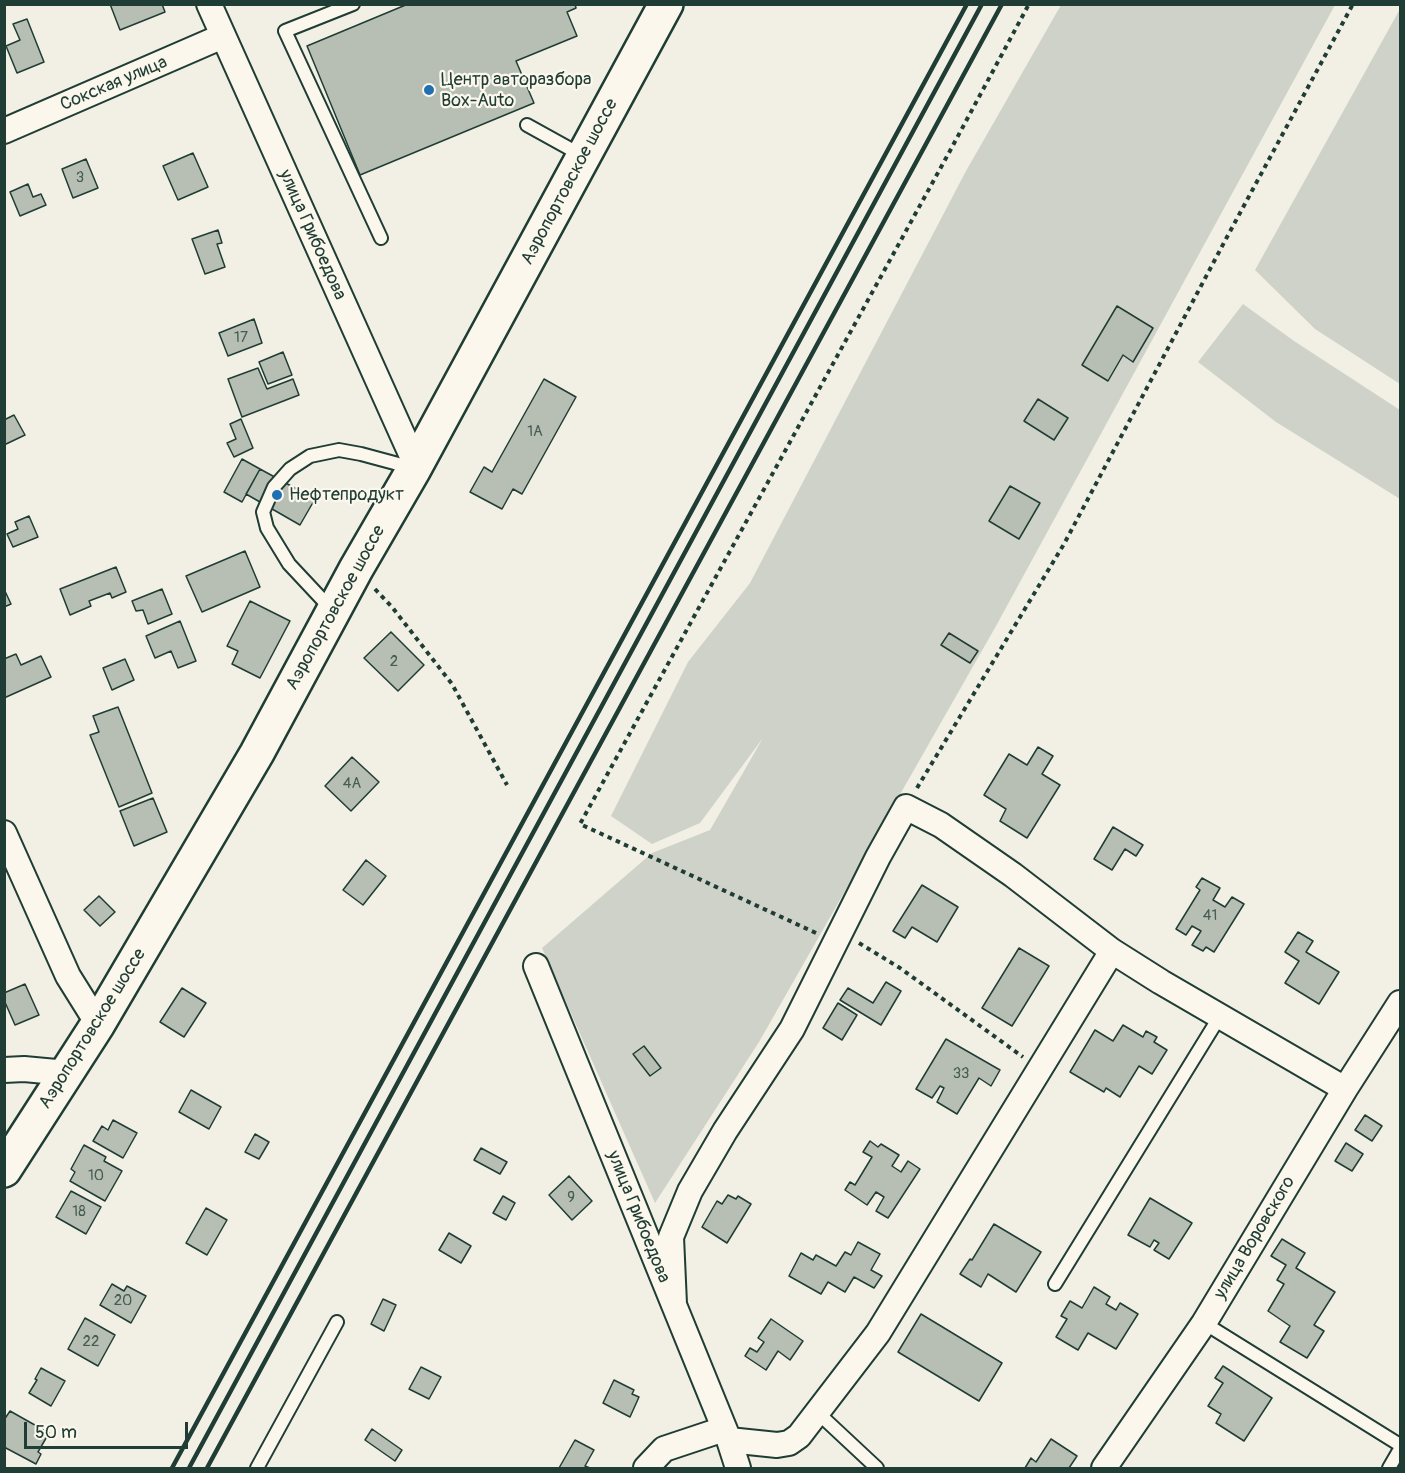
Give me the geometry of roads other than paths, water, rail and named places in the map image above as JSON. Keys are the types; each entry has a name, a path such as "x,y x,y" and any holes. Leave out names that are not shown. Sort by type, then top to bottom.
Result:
{"main road":[{"name":"Аэропортовское шоссе","path":"4,1170 98,1024 256,753 356,569 415,467 666,4"}],"street":[{"name":"улица Грибоедова","path":"209,4 415,467"},
{"name":"Сокская улица","path":"4,131 223,36"},
{"path":"674,1304 671,1237 690,1191 725,1131 792,1029 878,857 906,807 941,825 1013,875 1112,951 1345,1089"},
{"path":"4,833 68,976 98,1024"},
{"path":"646,1468 664,1449 727,1434 777,1445 789,1443 799,1436 878,1332 1112,951"},
{"name":"улица Грибоедова","path":"536,966 727,1434 738,1468"},
{"name":"улица Воровского","path":"1104,1468 1204,1323 1345,1089 1401,1003"},
{"path":"4,1070 67,1072"}],"lane":[{"path":"353,4 285,31 381,238"},
{"path":"527,125 584,156"},
{"path":"333,611 289,564 267,528 263,512 274,487 290,469 310,456 339,450 361,453 415,467"},
{"path":"1055,1284 1220,1016"},
{"path":"257,1468 338,1322"},
{"path":"1204,1323 1401,1447 1389,1468"},
{"path":"817,1412 877,1468"}],"railway":[{"path":"172,1468 967,4"},
{"path":"189,1468 982,4"},
{"path":"207,1468 1002,4"}],"place":[{"name":"Центр авторазбора Box-Auto","path":"429,90"},
{"name":"Нефтепродукт","path":"277,495"}]}
